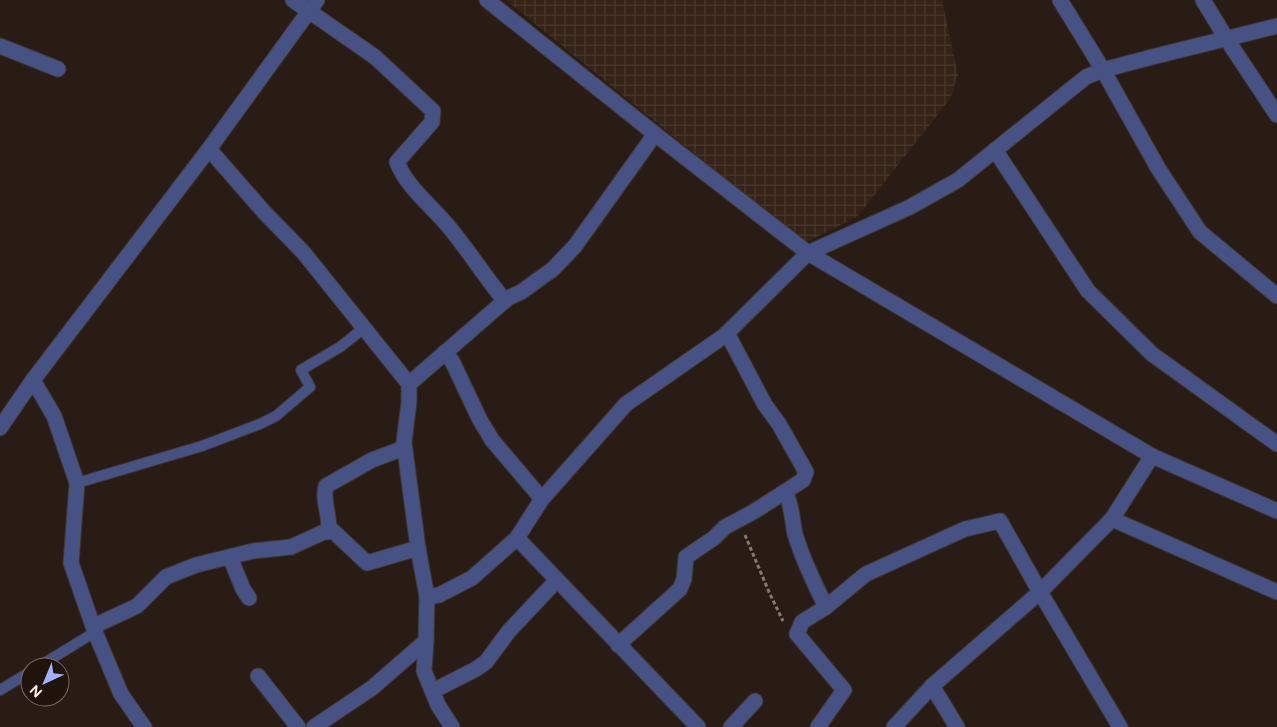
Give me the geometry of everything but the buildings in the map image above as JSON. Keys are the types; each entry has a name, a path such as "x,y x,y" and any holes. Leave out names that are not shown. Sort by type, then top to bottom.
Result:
{"street":[{"path":"292,0 313,5 375,57 433,111 432,122 397,162 402,175 449,228 505,301"},
{"path":"488,0 655,134 808,253 1152,456 1277,511"},
{"path":"1060,0 1103,70 1158,168 1200,232 1277,296"},
{"path":"1203,0 1277,115"},
{"path":"0,428 33,380 209,149 313,5"},
{"path":"428,596 439,595 472,578 517,538 542,499 626,404 727,333 808,253 910,207 958,180 1086,77 1103,70 1277,26"},
{"path":"0,46 58,69"},
{"path":"409,384 505,301 554,269 575,246 655,134"},
{"path":"209,149 264,212 303,252 409,384 404,448 418,548 428,596 424,670 438,706 452,727"},
{"path":"995,150 1088,291 1152,354 1277,444"},
{"path":"618,645 680,589 684,579 686,557 714,538 724,527 739,520 803,480 806,472 779,424 765,405 727,333"},
{"path":"444,353 452,361 480,420 492,440 542,499"},
{"path":"33,380 54,416 77,483 71,563 94,629 121,694 144,727"},
{"path":"329,532 330,520 324,493 326,486 372,460 404,448"},
{"path":"894,727 932,686 1040,592 1112,519 1152,456"},
{"path":"785,492 789,498 796,538 826,607"},
{"path":"1112,519 1277,592"},
{"path":"818,727 844,690 797,634 802,622 826,607 866,574 965,529 1000,521 1120,727"},
{"path":"94,629 137,606 166,577 196,565 253,551 291,547 324,532 333,531 367,564 418,548"},
{"path":"517,538 698,727"},
{"path":"230,557 243,590 249,598"},
{"path":"433,691 486,662 509,631 557,580"},
{"path":"314,727 372,688 426,641"},
{"path":"258,676 298,727"},
{"path":"932,686 957,727"},
{"path":"731,727 755,701"}],"lane":[{"path":"77,483 202,446 276,416 310,387 300,370 340,347 364,328"},
{"path":"53,657 94,629"},
{"path":"0,690 20,678"}],"path":[{"path":"739,520 784,623 799,628"}],"shaded area":[{"path":"506,0 942,0 958,75 950,99 857,217 804,243"}]}
